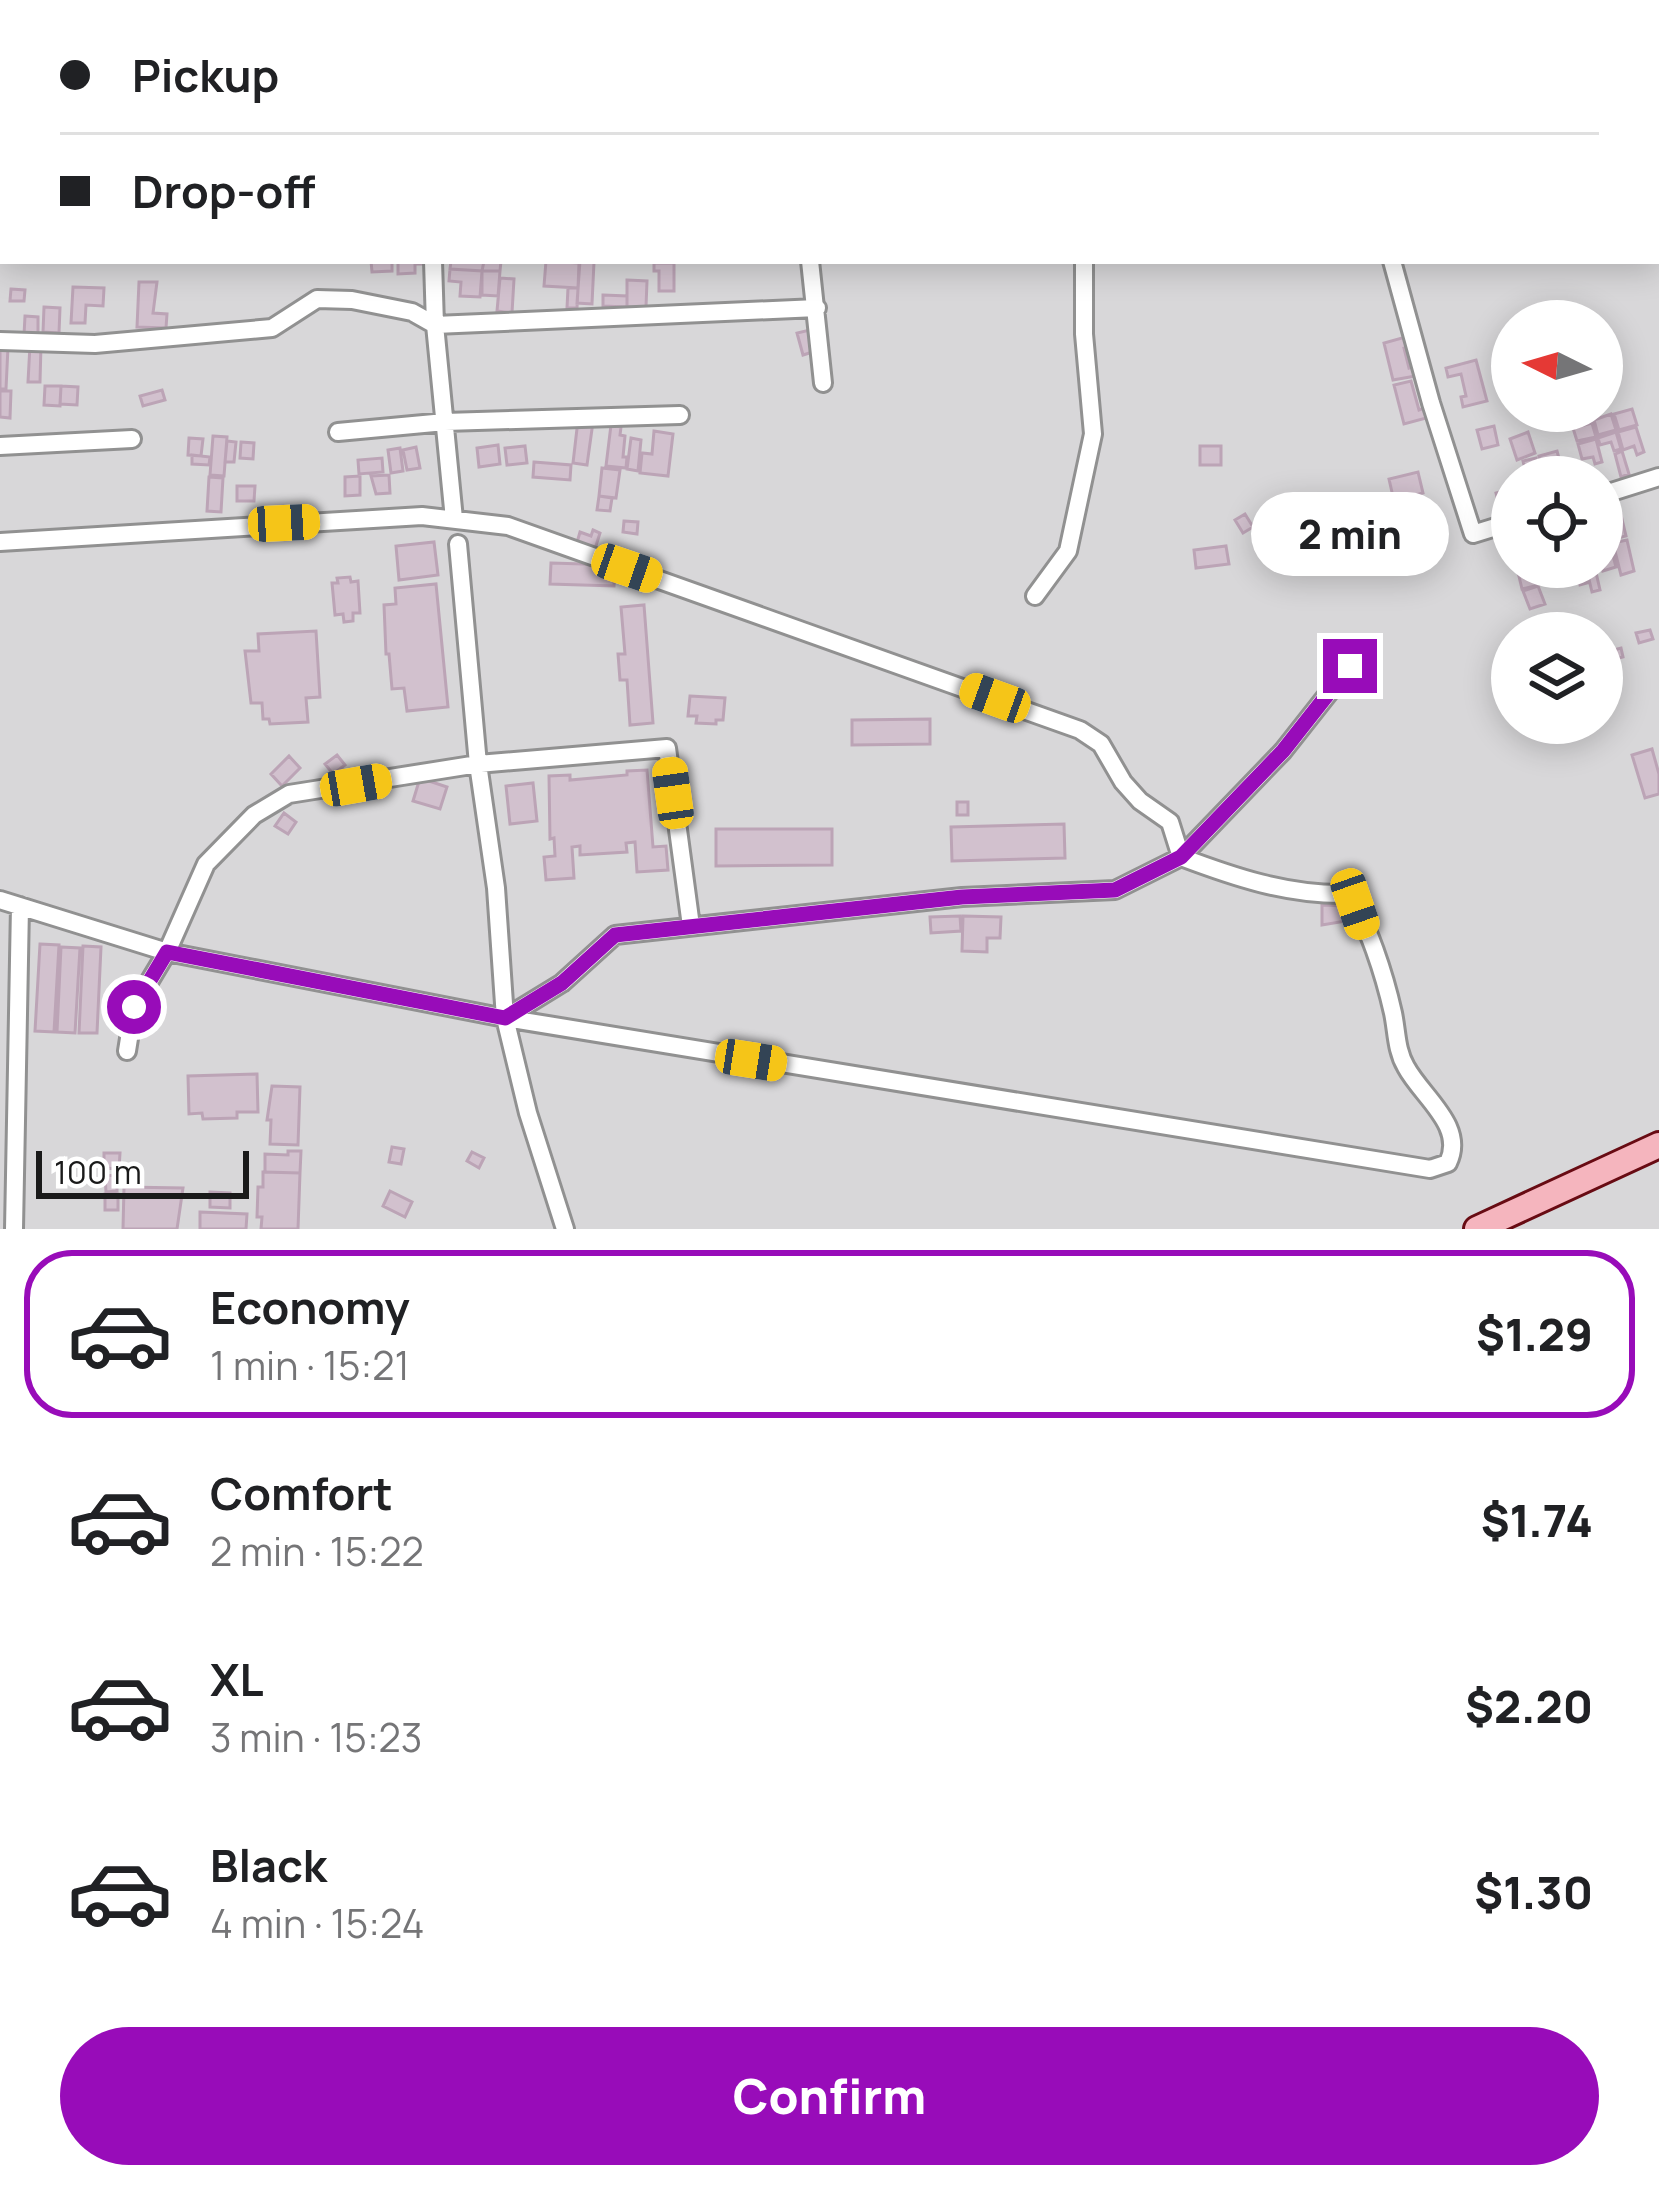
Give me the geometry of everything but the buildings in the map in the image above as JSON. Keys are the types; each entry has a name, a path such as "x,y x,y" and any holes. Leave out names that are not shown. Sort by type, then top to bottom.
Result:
{"main road":[{"path":"1477,1229 1659,1144"}],"street":[{"path":"434,264 435,325 454,519"},
{"path":"810,264 823,383"},
{"path":"1036,596 1068,551 1094,434 1084,334 1084,264"},
{"path":"1393,264 1473,533 1491,528"},
{"path":"0,341 94,344 272,328 317,299 352,299 412,312 435,325 817,308"},
{"path":"338,432 445,422 680,415"},
{"path":"0,446 132,439"},
{"path":"1623,488 1659,477"},
{"path":"0,542 422,516 508,526 1080,730 1101,744 1123,782 1140,800 1170,822 1181,857"},
{"path":"458,544 478,764 496,888 505,1018 528,1113 565,1229"},
{"path":"505,1018 562,983 615,935 962,897 1115,890 1181,857 1283,751 1350,666"},
{"path":"127,1051 134,1007 167,952 206,865 254,815 289,794 478,764 667,748 691,926"},
{"path":"0,900 167,952 505,1018 1407,1166 1430,1169 1448,1163 1453,1154 1451,1129 1405,1066 1384,978 1355,904 1345,894 1292,890 1237,878 1181,857"},
{"path":"14,1229 20,906"}],"shaded area":[{"path":"0,264 1659,264 1659,1229 0,1229"}],"route":[{"path":"134,1007 167,952 505,1018 562,983 615,935 962,897 1115,890 1181,857 1283,751 1350,666"}]}
